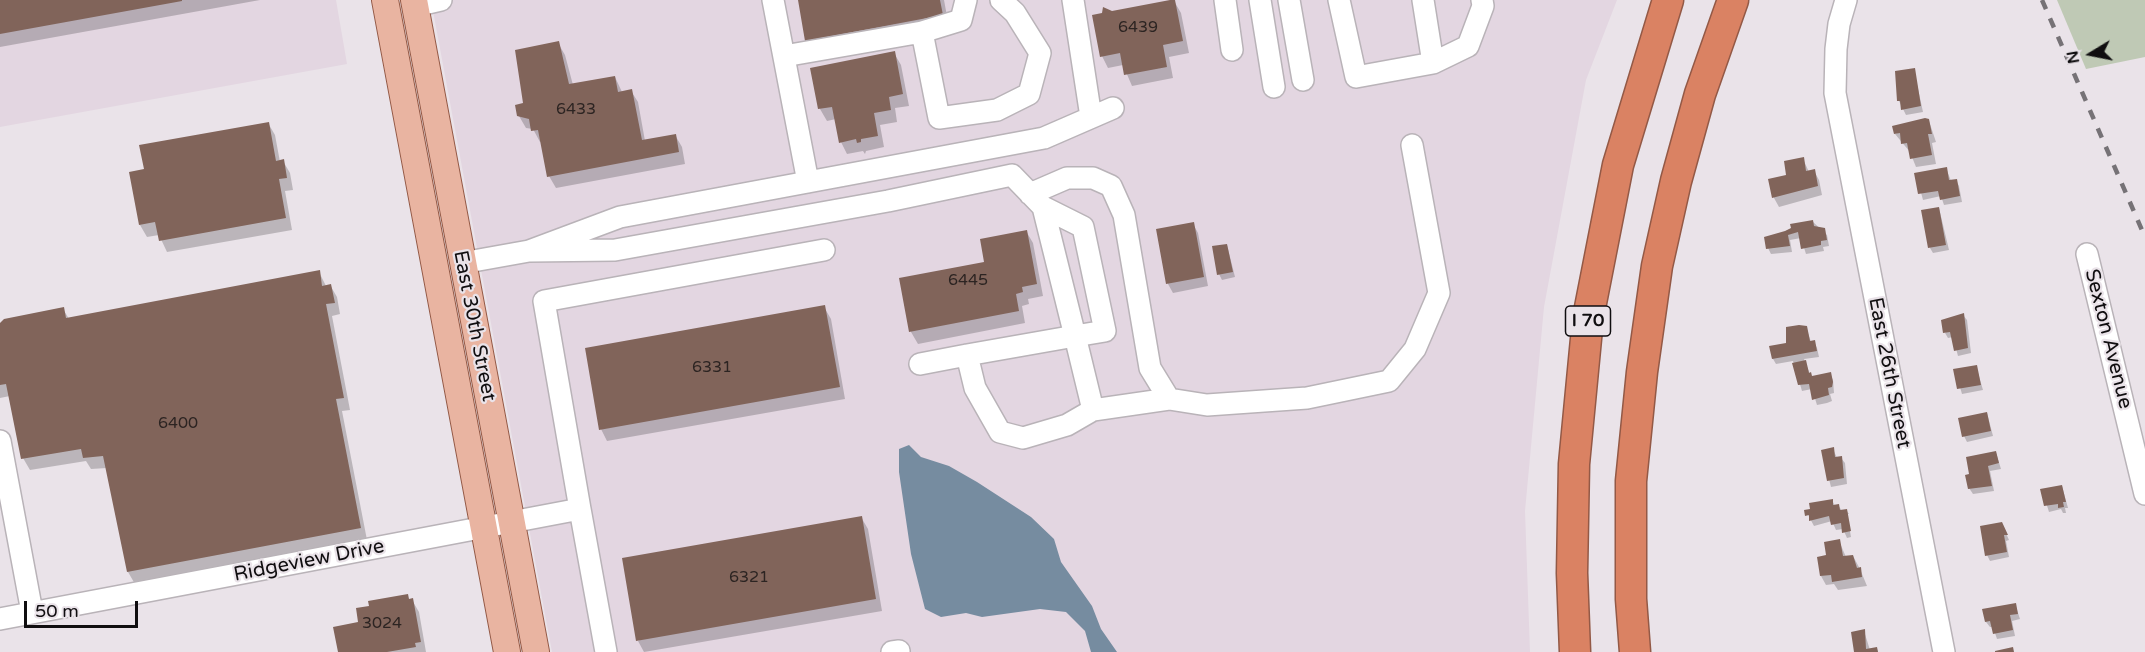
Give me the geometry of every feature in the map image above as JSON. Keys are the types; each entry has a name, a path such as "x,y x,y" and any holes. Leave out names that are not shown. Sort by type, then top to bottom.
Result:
{"highway":[{"name":"I 70","path":"1575,652 1572,573 1574,464 1588,318 1618,165 1668,0"},
{"path":"1635,652 1631,599 1631,481 1642,372 1657,266 1700,94 1733,0"}],"main road":[{"path":"386,5 414,3"},
{"name":"East 30th Street","path":"414,3 536,652"},
{"name":"East 30th Street","path":"386,5 507,652"}],"street":[{"path":"414,3 441,0"},
{"path":"774,0 808,182"},
{"path":"784,56 922,32 961,20 966,0"},
{"path":"922,32 939,118 998,110 1029,93 1040,53 1015,13 1001,0"},
{"path":"1073,0 1091,117"},
{"path":"1260,0 1274,87"},
{"path":"1289,0 1303,80"},
{"path":"1339,0 1356,77 1433,63 1468,46 1483,6 1482,0"},
{"path":"1423,0 1433,63"},
{"name":"East 26th Street","path":"1846,0 1837,41 1835,93 1944,652"},
{"path":"1232,1 1232,50"},
{"path":"529,251 620,217 1044,138 1113,108"},
{"path":"967,355 975,388 1000,432 1023,438 1066,425 1093,410 1169,399 1207,405 1307,398 1389,381 1415,349 1439,293 1412,146"},
{"path":"462,263 529,251 615,250 888,201 1012,175 1036,201 1083,227 1105,331 920,364"},
{"path":"1036,201 1067,178 1093,178 1111,186 1124,215 1150,368 1169,399"},
{"path":"1036,201 1075,336 1093,410"},
{"path":"606,652 544,301 824,250"},
{"name":"Sexton Avenue","path":"2087,254 2145,494"},
{"path":"0,441 33,612"},
{"name":"Ridgeview Drive","path":"0,618 580,510"}],"shaded area":[{"path":"0,0 336,0 347,64 0,127"},
{"path":"431,0 1617,0 1586,80 1544,307 1525,511 1530,652 552,652"}],"green space":[{"path":"2057,0 2145,0 2145,57 2086,69"}],"water":[{"path":"909,445 921,457 949,466 1031,517 1054,539 1061,562 1092,606 1101,629 1117,652 1091,652 1085,631 1066,612 1040,609 982,617 966,613 941,617 925,609 911,554 899,472 899,449"}],"building":[{"path":"0,0 182,0 182,1 0,34"},
{"path":"798,0 940,0 943,15 805,41"},
{"path":"1175,0 1183,41 1163,45 1167,67 1124,75 1120,53 1100,57 1092,15 1102,13 1103,7 1112,11"},
{"path":"559,41 569,84 615,76 618,92 632,89 642,140 676,134 679,152 547,177 538,130 531,131 529,119 517,116 515,105 523,103 515,50"},
{"path":"895,51 903,94 889,97 891,110 874,113 878,136 861,139 861,142 857,143 856,139 839,143 832,107 818,109 810,68"},
{"path":"1915,68 1921,106 1901,110 1900,101 1897,101 1895,71"},
{"path":"1929,119 1932,134 1928,134 1932,155 1910,159 1907,143 1901,144 1900,133 1894,134 1892,126"},
{"path":"269,122 276,161 284,159 287,178 279,179 286,218 159,241 155,222 139,225 129,172 144,169 139,145"},
{"path":"1804,157 1806,171 1815,169 1818,186 1772,198 1768,179 1786,175 1784,161"},
{"path":"1947,167 1949,180 1957,179 1960,196 1940,200 1938,191 1918,194 1914,173"},
{"path":"1939,207 1946,245 1928,248 1921,210"},
{"path":"1813,220 1814,226 1825,228 1827,240 1821,241 1821,245 1801,249 1798,232 1788,235 1790,246 1766,249 1764,237 1791,228 1790,224"},
{"path":"1194,222 1204,277 1166,284 1156,229"},
{"path":"1027,230 1037,284 1022,287 1023,292 1016,294 1019,311 909,332 899,278 984,262 980,239"},
{"path":"1227,244 1233,272 1217,275 1212,246"},
{"path":"320,270 322,286 331,284 335,303 326,304 344,398 336,399 361,528 127,572 103,456 83,458 81,449 21,459 6,384 0,385 0,323 4,319 64,307 66,318"},
{"path":"825,305 840,387 599,430 585,348"},
{"path":"1964,313 1968,348 1954,351 1950,332 1943,333 1941,320"},
{"path":"1807,326 1810,341 1815,340 1817,351 1772,359 1769,346 1786,343 1786,327"},
{"path":"1806,360 1812,376 1831,372 1833,382 1832,387 1828,388 1829,395 1812,400 1809,384 1798,385 1792,363"},
{"path":"1977,365 1981,385 1957,389 1953,369"},
{"path":"1987,412 1991,431 1962,437 1958,418"},
{"path":"1834,447 1835,457 1842,456 1844,478 1827,481 1821,450"},
{"path":"1996,451 1999,463 1988,466 1992,486 1968,489 1965,475 1969,474 1966,457"},
{"path":"2062,485 2066,502 2063,502 2064,507 2058,508 2058,504 2044,506 2040,489"},
{"path":"1833,499 1833,505 1839,504 1840,510 1847,509 1851,531 1842,533 1841,523 1831,525 1829,516 1809,521 1809,515 1805,516 1804,510 1810,509 1809,503"},
{"path":"862,516 876,599 636,641 622,558"},
{"path":"2002,522 2008,535 2004,535 2007,552 1985,556 1980,526"},
{"path":"1840,539 1843,556 1853,555 1857,568 1861,567 1862,577 1832,582 1831,575 1820,576 1817,557 1826,555 1824,542"},
{"path":"408,594 409,599 413,598 421,642 415,643 416,647 387,652 338,652 333,627 358,622 356,608 369,606 368,601"},
{"path":"2016,603 2018,614 2010,615 2013,630 1993,634 1990,621 1985,622 1982,609"},
{"path":"1865,629 1866,649 1877,647 1878,652 1854,652 1851,632"},
{"path":"2013,647 2014,652 1995,652 1995,651"}],"railway":[{"path":"2042,0 2145,237"}]}
